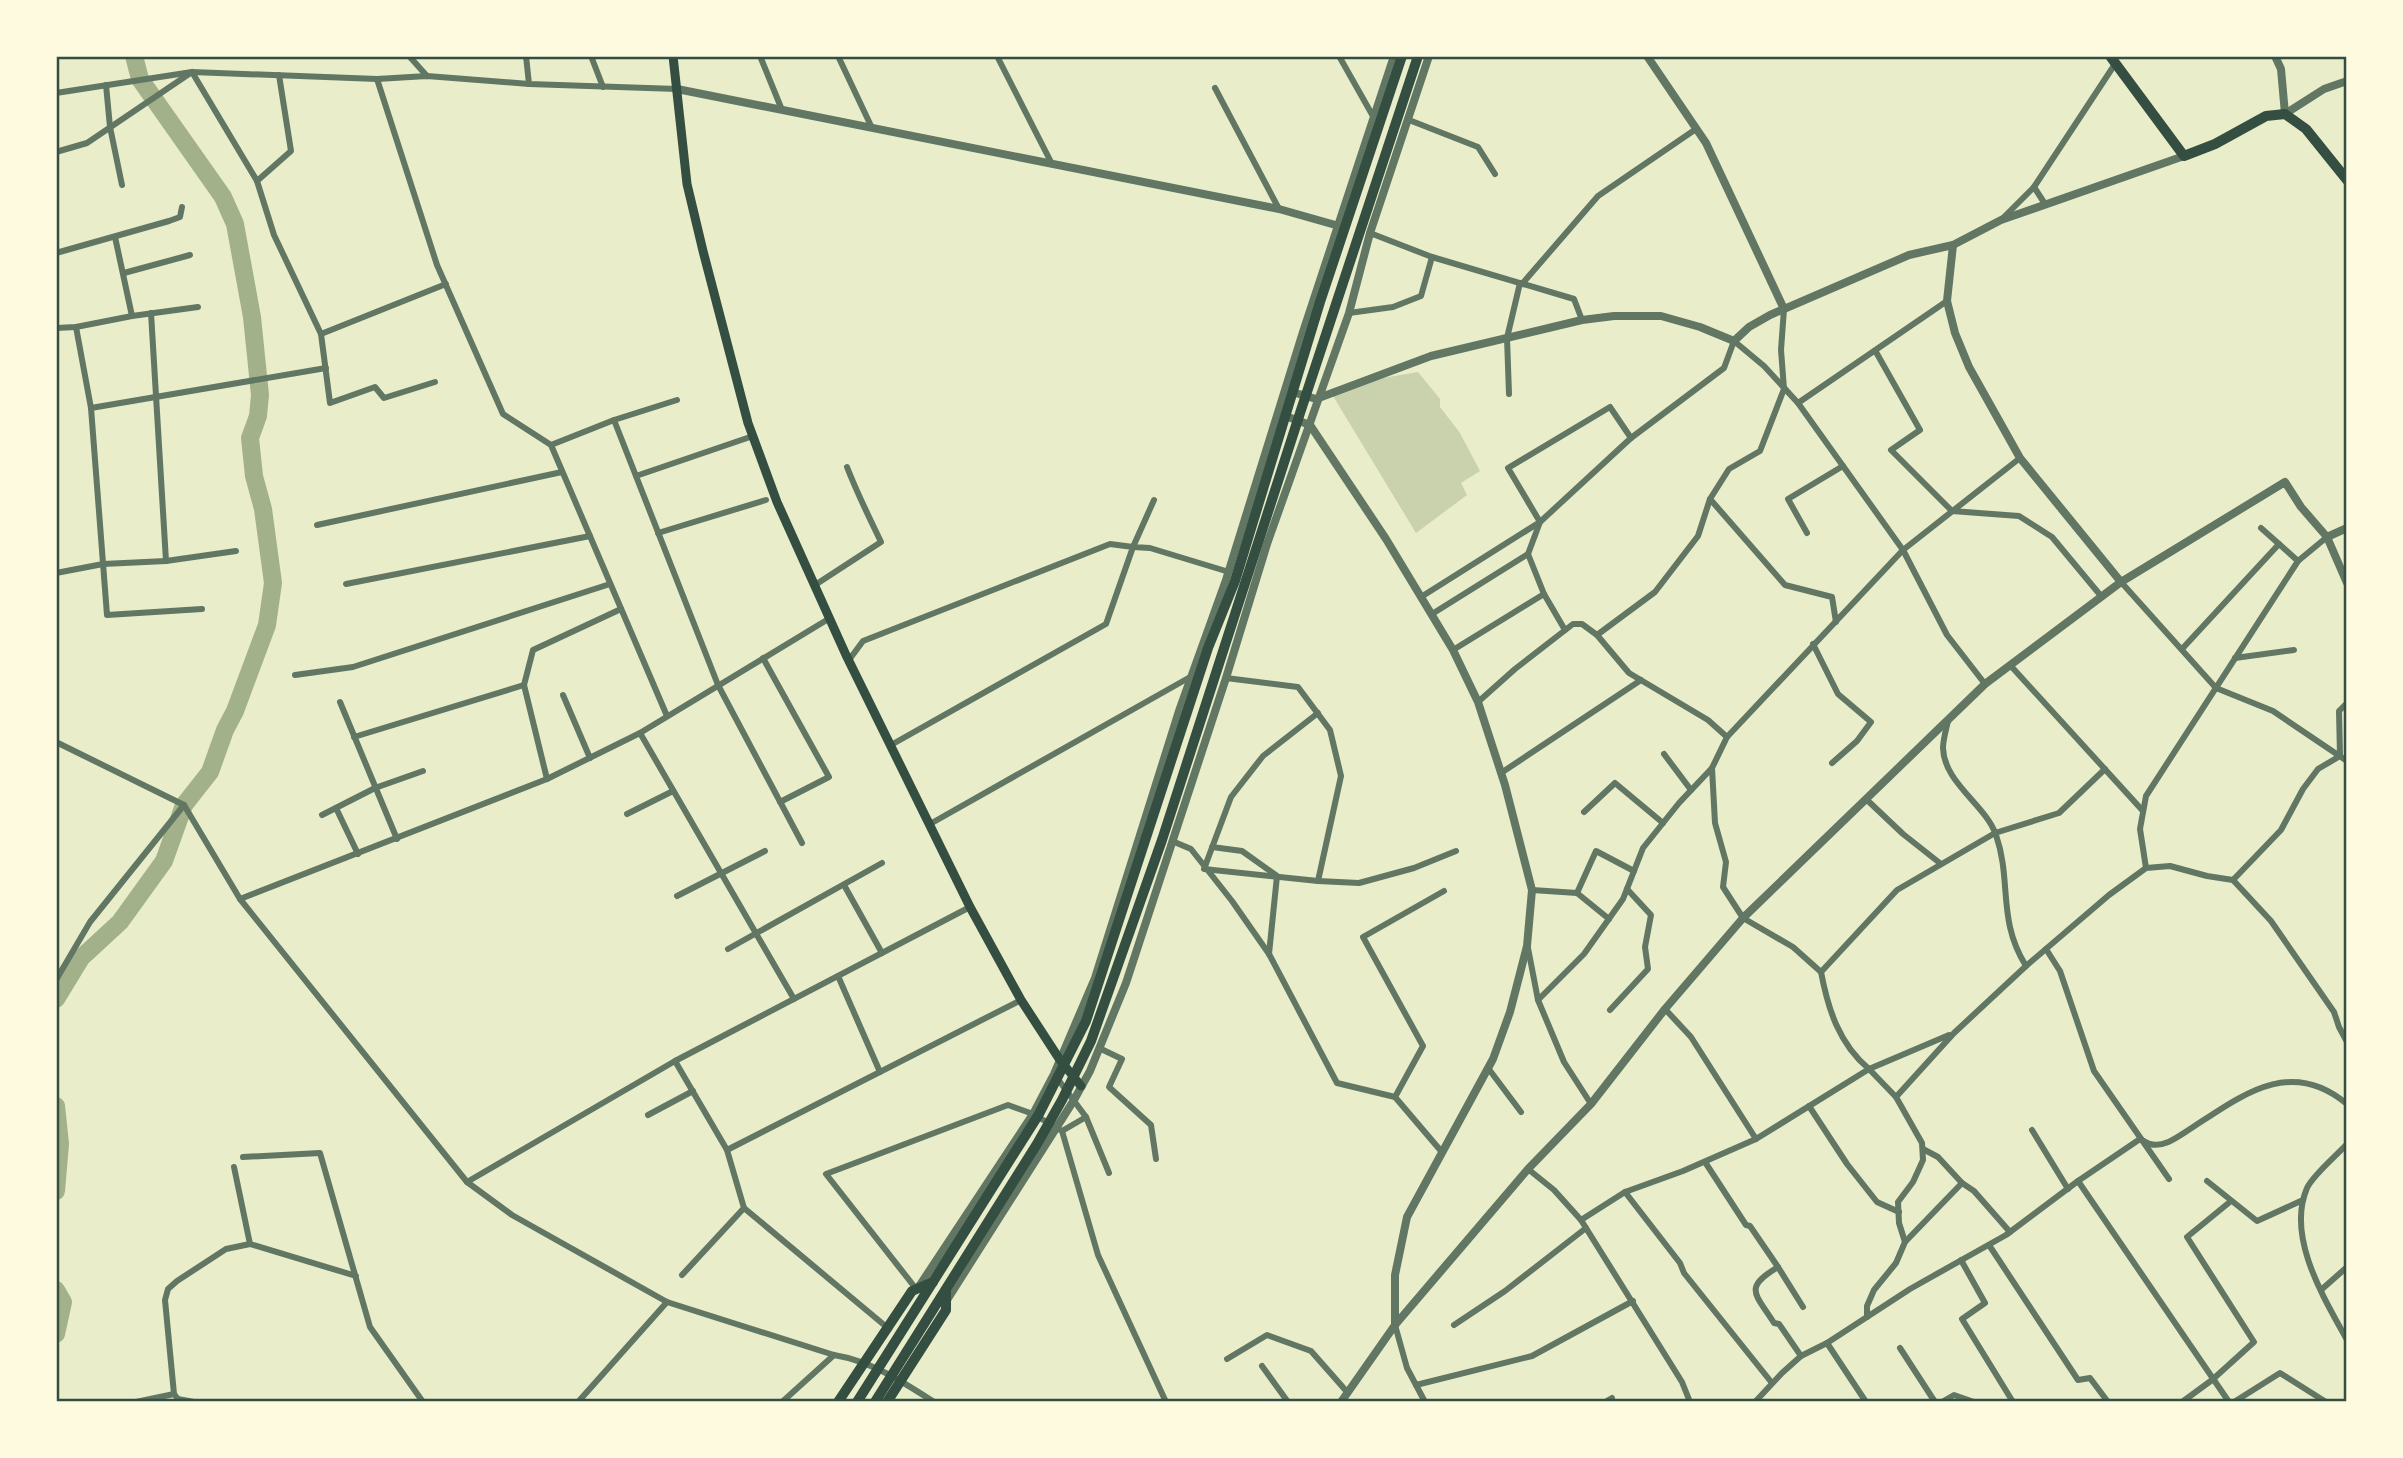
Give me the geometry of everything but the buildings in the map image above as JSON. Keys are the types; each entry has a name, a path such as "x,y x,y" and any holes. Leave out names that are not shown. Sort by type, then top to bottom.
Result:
{"highway":[{"path":"857,1402 1039,1114 1086,1021 1208,648 1235,581 1320,302 1402,56"},
{"path":"875,1402 946,1291 1062,1100 1083,1060 1109,995 1208,702 1215,672 1296,422 1418,56"},
{"path":"2112,60 2184,156 2215,144 2266,116 2284,114 2306,130 2347,180"},
{"path":"841,1402 912,1291 934,1282"},
{"path":"885,1402 946,1310 946,1291"}],"main road":[{"path":"673,56 687,184 753,436 777,502 849,660 971,907 1021,1000 1060,1060 1081,1086"}],"street":[{"path":"409,56 427,76"},
{"path":"526,56 529,84"},
{"path":"591,56 603,87"},
{"path":"760,56 782,110"},
{"path":"838,56 872,128"},
{"path":"997,56 1052,164"},
{"path":"1339,56 1374,118"},
{"path":"841,1402 1033,1114 1054,1074 1095,978 1192,676 1229,572 1285,389 1394,56"},
{"path":"885,1402 897,1379 1059,1129 1099,1048 1126,983 1267,544 1349,313 1370,233 1429,56"},
{"path":"1597,635 1656,592 1698,536 1710,499 1729,469 1760,451 1784,389 1781,350 1784,309 1706,143 1647,56"},
{"path":"2275,56 2281,69 2284,114 2324,89 2347,81"},
{"path":"2001,220 2034,187 2112,60"},
{"path":"56,93 192,72 377,79 427,76 529,84 677,89 1279,209 1339,226"},
{"path":"56,152 87,143 192,72"},
{"path":"192,72 257,181 274,235 321,334 330,403 375,387 384,398 435,382"},
{"path":"257,181 292,151 279,75"},
{"path":"377,79 438,265 503,414 551,445 667,716"},
{"path":"106,85 110,127 122,185"},
{"path":"1215,88 1279,209"},
{"path":"1409,120 1478,147 1495,174"},
{"path":"1509,394 1507,338 1521,283 1598,195 1696,128"},
{"path":"1421,597 1540,522 1631,438 1724,368 1734,341 1749,327 1784,309 1909,256 1953,246 2001,220 2184,156"},
{"path":"2034,187 2045,204"},
{"path":"56,253 180,217 182,208"},
{"path":"1370,233 1432,257 1574,299 1582,320"},
{"path":"116,237 132,316"},
{"path":"1953,246 1947,301 1955,332 1969,367 2020,458 2121,582 2216,688 2273,712 2344,759"},
{"path":"124,273 190,255"},
{"path":"1349,313 1393,307 1421,296 1432,257"},
{"path":"321,334 446,284"},
{"path":"1798,403 1947,301"},
{"path":"56,328 198,307"},
{"path":"151,313 166,561"},
{"path":"1285,389 1317,399 1431,356 1582,320 1615,316 1661,316 1734,341 1764,366 1798,403 1903,550 1947,635 1985,684"},
{"path":"76,327 91,408 107,615 202,609"},
{"path":"1876,352 1920,430 1891,450 1952,511 2019,516 2052,537 2101,596"},
{"path":"91,408 326,368"},
{"path":"551,445 614,420 677,400"},
{"path":"1540,522 1508,468 1610,407 1631,438"},
{"path":"1278,414 1310,425 1386,539 1452,650 1478,702 1501,773 1532,890 1527,946 1510,1012 1488,1068 1407,1217 1395,1275 1395,1325 1407,1368 1425,1402"},
{"path":"614,420 718,685 802,843"},
{"path":"636,476 753,436"},
{"path":"1538,1000 1584,954 1623,899 1643,848 1712,768 1727,737 1903,550 2020,458"},
{"path":"1807,533 1788,499 1843,466"},
{"path":"815,585 881,542 859,499 847,467"},
{"path":"317,525 562,472"},
{"path":"1341,1402 1395,1325 1528,1169 1591,1104 1665,1010 1743,918 1985,684 2121,582 2286,482 2301,507 2327,537 2347,583"},
{"path":"1710,499 1785,584 1832,597 1836,622"},
{"path":"658,533 766,500"},
{"path":"891,745 1106,624 1133,547 1154,500"},
{"path":"1432,614 1528,554 1540,522"},
{"path":"2261,528 2298,561"},
{"path":"2146,868 2140,829 2146,796 2298,561 2327,537 2347,528"},
{"path":"346,584 590,536"},
{"path":"849,660 863,641 1110,544 1150,548 1229,572"},
{"path":"2182,649 2279,544"},
{"path":"56,573 103,564 166,561 236,551"},
{"path":"1528,554 1544,594 1565,631"},
{"path":"295,675 353,667 610,584"},
{"path":"1452,650 1544,594"},
{"path":"547,779 524,685 533,650 621,609"},
{"path":"240,899 547,779 640,733 830,618"},
{"path":"1478,702 1573,624 1582,624 1597,635 1629,673 1708,720 1727,737"},
{"path":"1813,644 1838,694 1871,722 1857,741 1832,763"},
{"path":"2235,658 2294,650"},
{"path":"763,658 829,777 780,802"},
{"path":"2010,665 2143,811"},
{"path":"930,824 1192,676"},
{"path":"1226,678 1298,687 1330,730 1341,776 1318,881"},
{"path":"1501,773 1641,680"},
{"path":"354,737 524,685"},
{"path":"563,695 590,758"},
{"path":"340,702 397,839"},
{"path":"2344,759 2339,711 2347,703"},
{"path":"1204,869 1231,797 1263,756 1318,713"},
{"path":"1948,719 1943,748 1949,770 1996,833 2002,859 2007,921 2017,952 2026,966"},
{"path":"640,733 794,999"},
{"path":"56,742 184,805 240,899 467,1182 512,1215 667,1302 834,1355 853,1358 897,1379 934,1402"},
{"path":"1664,754 1691,790"},
{"path":"2233,880 2281,830 2303,789 2318,769 2344,759"},
{"path":"1712,768 1715,823 1726,862 1723,887 1743,918 1793,947 1821,972 1827,1002 1843,1040 1896,1097 1922,1143 1923,1160 1913,1182 1898,1202 1899,1223 1905,1242"},
{"path":"1821,972 1896,890 1996,833 2059,813 2105,769"},
{"path":"322,815 375,788 423,771"},
{"path":"1584,812 1615,783 1663,823"},
{"path":"627,814 673,791"},
{"path":"1866,799 1941,864"},
{"path":"56,980 90,922 184,805"},
{"path":"336,808 358,854"},
{"path":"1172,841 1191,849 1269,954 1337,1083 1395,1097 1441,1151"},
{"path":"1212,847 1242,851 1277,876"},
{"path":"1204,869 1359,883 1414,868 1456,850"},
{"path":"677,896 765,851"},
{"path":"1577,893 1595,851 1633,872"},
{"path":"728,949 882,863"},
{"path":"1896,1097 1954,1033 2026,966 2109,895 2146,868 2170,866 2233,880 2279,933 2334,1012 2347,1042"},
{"path":"1269,954 1277,876"},
{"path":"844,885 882,953"},
{"path":"1610,1010 1647,969 1645,947 1651,915 1627,889"},
{"path":"1532,890 1577,893 1609,919"},
{"path":"1395,1097 1423,1046 1363,937 1444,891"},
{"path":"467,1182 675,1061 971,907"},
{"path":"1527,946 1538,1000 1564,1062 1591,1104"},
{"path":"2046,948 2060,971 2094,1071 2169,1179"},
{"path":"838,976 880,1072"},
{"path":"727,1150 1021,1000"},
{"path":"1665,1010 1691,1037 1756,1139"},
{"path":"1581,1220 1625,1192 1706,1162 1756,1139 1869,1069 1954,1033"},
{"path":"1099,1048 1122,1059 1109,1087 1151,1125 1156,1159"},
{"path":"675,1061 727,1150 744,1208 890,1331"},
{"path":"1488,1068 1521,1112"},
{"path":"1054,1074 1086,1117 1110,1173"},
{"path":"2140,1139 2151,1145 2171,1141 2228,1104 2272,1083 2302,1080 2339,1097 2347,1104"},
{"path":"648,1115 693,1091"},
{"path":"917,1290 826,1174 1008,1105 1033,1114 1059,1129 1098,1255 1166,1402"},
{"path":"1809,1106 1847,1164 1877,1202 1899,1212"},
{"path":"1059,1129 1086,1117"},
{"path":"2032,1130 2068,1189"},
{"path":"1755,1402 1801,1356 2010,1232 2140,1139"},
{"path":"2347,1144 2308,1186 2300,1212 2307,1260 2347,1340"},
{"path":"1923,1149 1938,1157 1962,1183 1974,1191 2010,1232"},
{"path":"243,1157 320,1153 370,1327 423,1402"},
{"path":"1706,1162 1803,1307"},
{"path":"234,1167 250,1244"},
{"path":"1528,1169 1554,1190 1581,1220 1682,1382 1690,1402"},
{"path":"2078,1181 2212,1380 2231,1402 2280,1373 2326,1402"},
{"path":"2207,1181 2256,1221 2304,1200"},
{"path":"1867,1317 1867,1306 1874,1290 1896,1263 1905,1242 1962,1183"},
{"path":"1625,1192 1680,1263 1684,1273 1773,1383"},
{"path":"2182,1402 2212,1380 2254,1342 2187,1237 2231,1201"},
{"path":"682,1275 744,1208"},
{"path":"1454,1325 1505,1291 1586,1228"},
{"path":"194,1402 178,1399 174,1394 165,1300 168,1289 177,1281 226,1249 250,1244 356,1276"},
{"path":"1989,1245 2078,1380 2090,1378 2108,1402"},
{"path":"1961,1260 1985,1303 1962,1319 2013,1402"},
{"path":"1778,1267 1756,1283 1755,1293 1774,1323 1779,1324 1801,1356"},
{"path":"2321,1290 2347,1268"},
{"path":"1416,1385 1532,1356 1633,1301"},
{"path":"579,1402 667,1302"},
{"path":"1227,1359 1267,1335 1311,1351 1348,1392"},
{"path":"1827,1343 1866,1402"},
{"path":"1900,1348 1935,1402"},
{"path":"782,1402 834,1355"},
{"path":"1262,1366 1288,1402"},
{"path":"136,1402 174,1394"},
{"path":"1942,1402 1954,1395 1974,1402"}],"green space":[{"path":"1418,372 1440,399 1440,407 1460,433 1480,471 1461,483 1467,495 1416,533 1333,396 1383,378"}],"waterway":[{"path":"56,999 81,958 120,922 164,861 184,805 210,772 235,711 267,625 273,583 263,509 254,476 250,438 258,416 260,395 252,317 235,224 223,197 140,79 134,56"},
{"path":"56,1106 60,1144 56,1191"},
{"path":"56,1290 63,1302 56,1334"}]}
